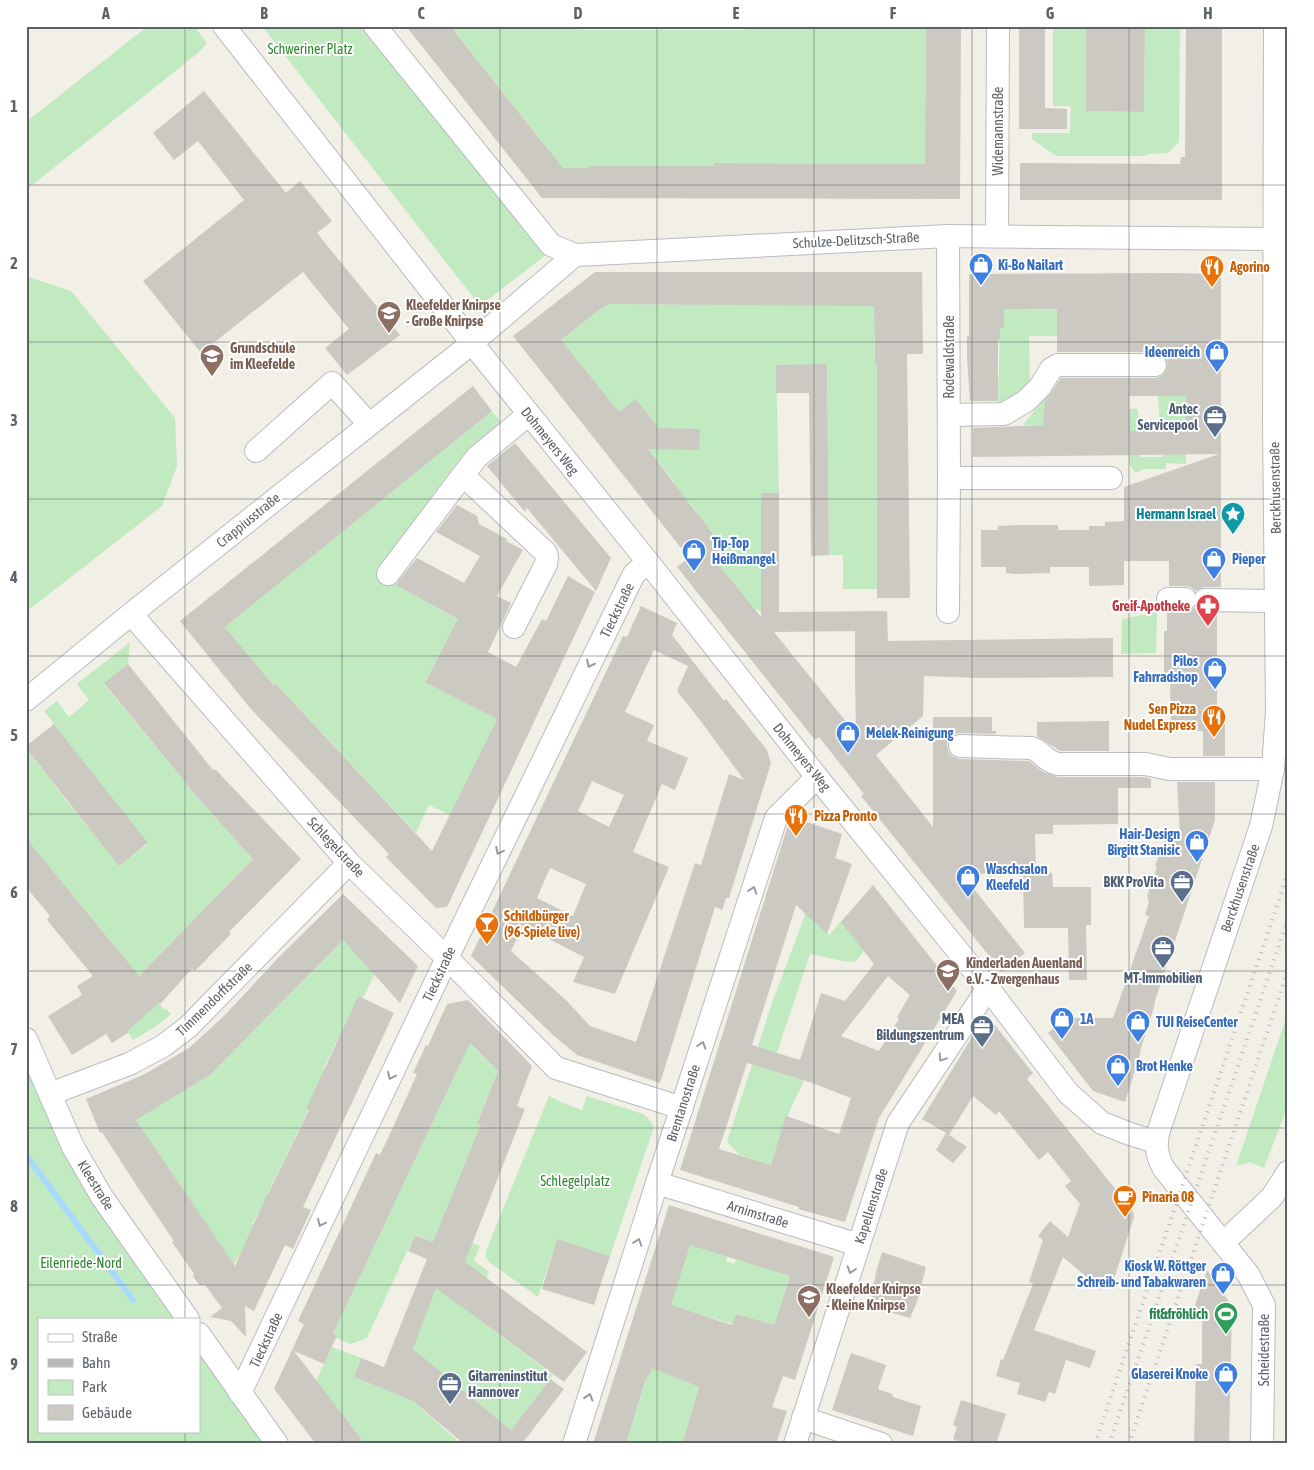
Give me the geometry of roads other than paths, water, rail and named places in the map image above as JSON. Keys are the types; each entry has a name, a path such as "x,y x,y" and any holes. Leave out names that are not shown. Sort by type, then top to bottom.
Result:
{"street":[{"path":"224,26 472,343 575,255 551,244 375,26"},
{"name":"Widemannstraße","path":"998,26 998,235"},
{"name":"Berckhusenstraße","path":"1156,1142 1261,826 1273,769 1277,710 1276,601 1281,480 1281,422 1274,239 1279,35"},
{"name":"Schulze-Delitzsch-Straße","path":"575,255 948,236 1274,239"},
{"name":"Rodewaldstraße","path":"948,236 948,612"},
{"name":"Dohmeyers Weg","path":"472,343 817,777 988,988 1068,1092 1102,1123 1156,1142"},
{"name":"Crappiusstraße","path":"26,700 131,614 472,343"},
{"path":"949,416 1004,414 1026,401 1040,387 1051,369 1058,365 1155,365"},
{"path":"256,451 332,383 369,424"},
{"path":"388,574 477,457 529,414"},
{"path":"463,474 548,557 514,627"},
{"path":"949,478 1111,478"},
{"name":"Tieckstraße","path":"240,1393 447,958 634,574 648,562"},
{"path":"1186,599 1276,601"},
{"name":"Schlegelstraße","path":"131,614 349,863 556,1068 682,1108"},
{"path":"960,746 1030,748 1036,750 1045,760 1058,764 1145,764 1170,769 1273,769"},
{"name":"Brentanostraße","path":"574,1444 776,818 817,777"},
{"name":"Timmendorffstraße","path":"50,1094 129,1064 163,1046 188,1027 349,863"},
{"name":"Kapellenstraße","path":"795,1444 898,1123 988,988"},
{"name":"Kleestraße","path":"26,1039 73,1147 102,1197 187,1318"},
{"name":"Scheidestraße","path":"1156,1142 1158,1159 1164,1169 1248,1274 1264,1306 1262,1444"},
{"path":"1223,1244 1272,1197 1288,1172"},
{"name":"Arnimstraße","path":"657,1183 858,1245"},
{"path":"200,1335 277,1444"},
{"path":"803,1418 881,1444"}],"waterway":[{"path":"26,1155 133,1300"}],"railway":[{"path":"1095,1444 1288,873"},
{"path":"1109,1444 1288,919"},
{"path":"1129,1444 1288,970"}],"place":[{"name":"Ki-Bo Nailart","path":"981,286"},
{"name":"Agorino","path":"1212,288"},
{"name":"Kleefelder Knirpse - Große Knirpse","path":"389,334"},
{"name":"Ideenreich","path":"1217,373"},
{"name":"Grundschule im Kleefelde","path":"212,377"},
{"name":"Antec Servicepool","path":"1215,438"},
{"name":"Hermann Israel","path":"1233,535"},
{"name":"Tip-Top Heißmangel","path":"694,572"},
{"name":"Pieper","path":"1214,580"},
{"name":"Greif-Apotheke","path":"1208,627"},
{"name":"Pilos Fahrradshop","path":"1215,690"},
{"name":"Sen Pizza Nudel Express","path":"1214,738"},
{"name":"Melek-Reinigung","path":"848,754"},
{"name":"Pizza Pronto","path":"796,837"},
{"name":"Hair-Design Birgitt Stanisic","path":"1197,863"},
{"name":"Waschsalon Kleefeld","path":"968,898"},
{"name":"BKK ProVita","path":"1182,903"},
{"name":"Schildbürger (96-Spiele live)","path":"487,945"},
{"name":"MT-Immobilien","path":"1163,969"},
{"name":"Kinderladen Auenland e.V. - Zwergenhaus","path":"948,992"},
{"name":"1A","path":"1062,1040"},
{"name":"TUI ReiseCenter","path":"1138,1043"},
{"name":"MEA Bildungszentrum","path":"982,1048"},
{"name":"Brot Henke","path":"1118,1087"},
{"name":"Pinaria 08","path":"1125,1218"},
{"name":"Kiosk W. Röttger Schreib- und Tabakwaren","path":"1223,1295"},
{"name":"Kleefelder Knirpse - Kleine Knirpse","path":"809,1318"},
{"name":"fit&fröhlich","path":"1226,1335"},
{"name":"Glaserei Knoke","path":"1226,1395"},
{"name":"Gitarreninstitut Hannover","path":"450,1405"}],"park label":[{"name":"Schweriner Platz","path":"310,49"},
{"name":"Schlegelplatz","path":"575,1181"},
{"name":"Eilenriede-Nord","path":"81,1263"}]}
